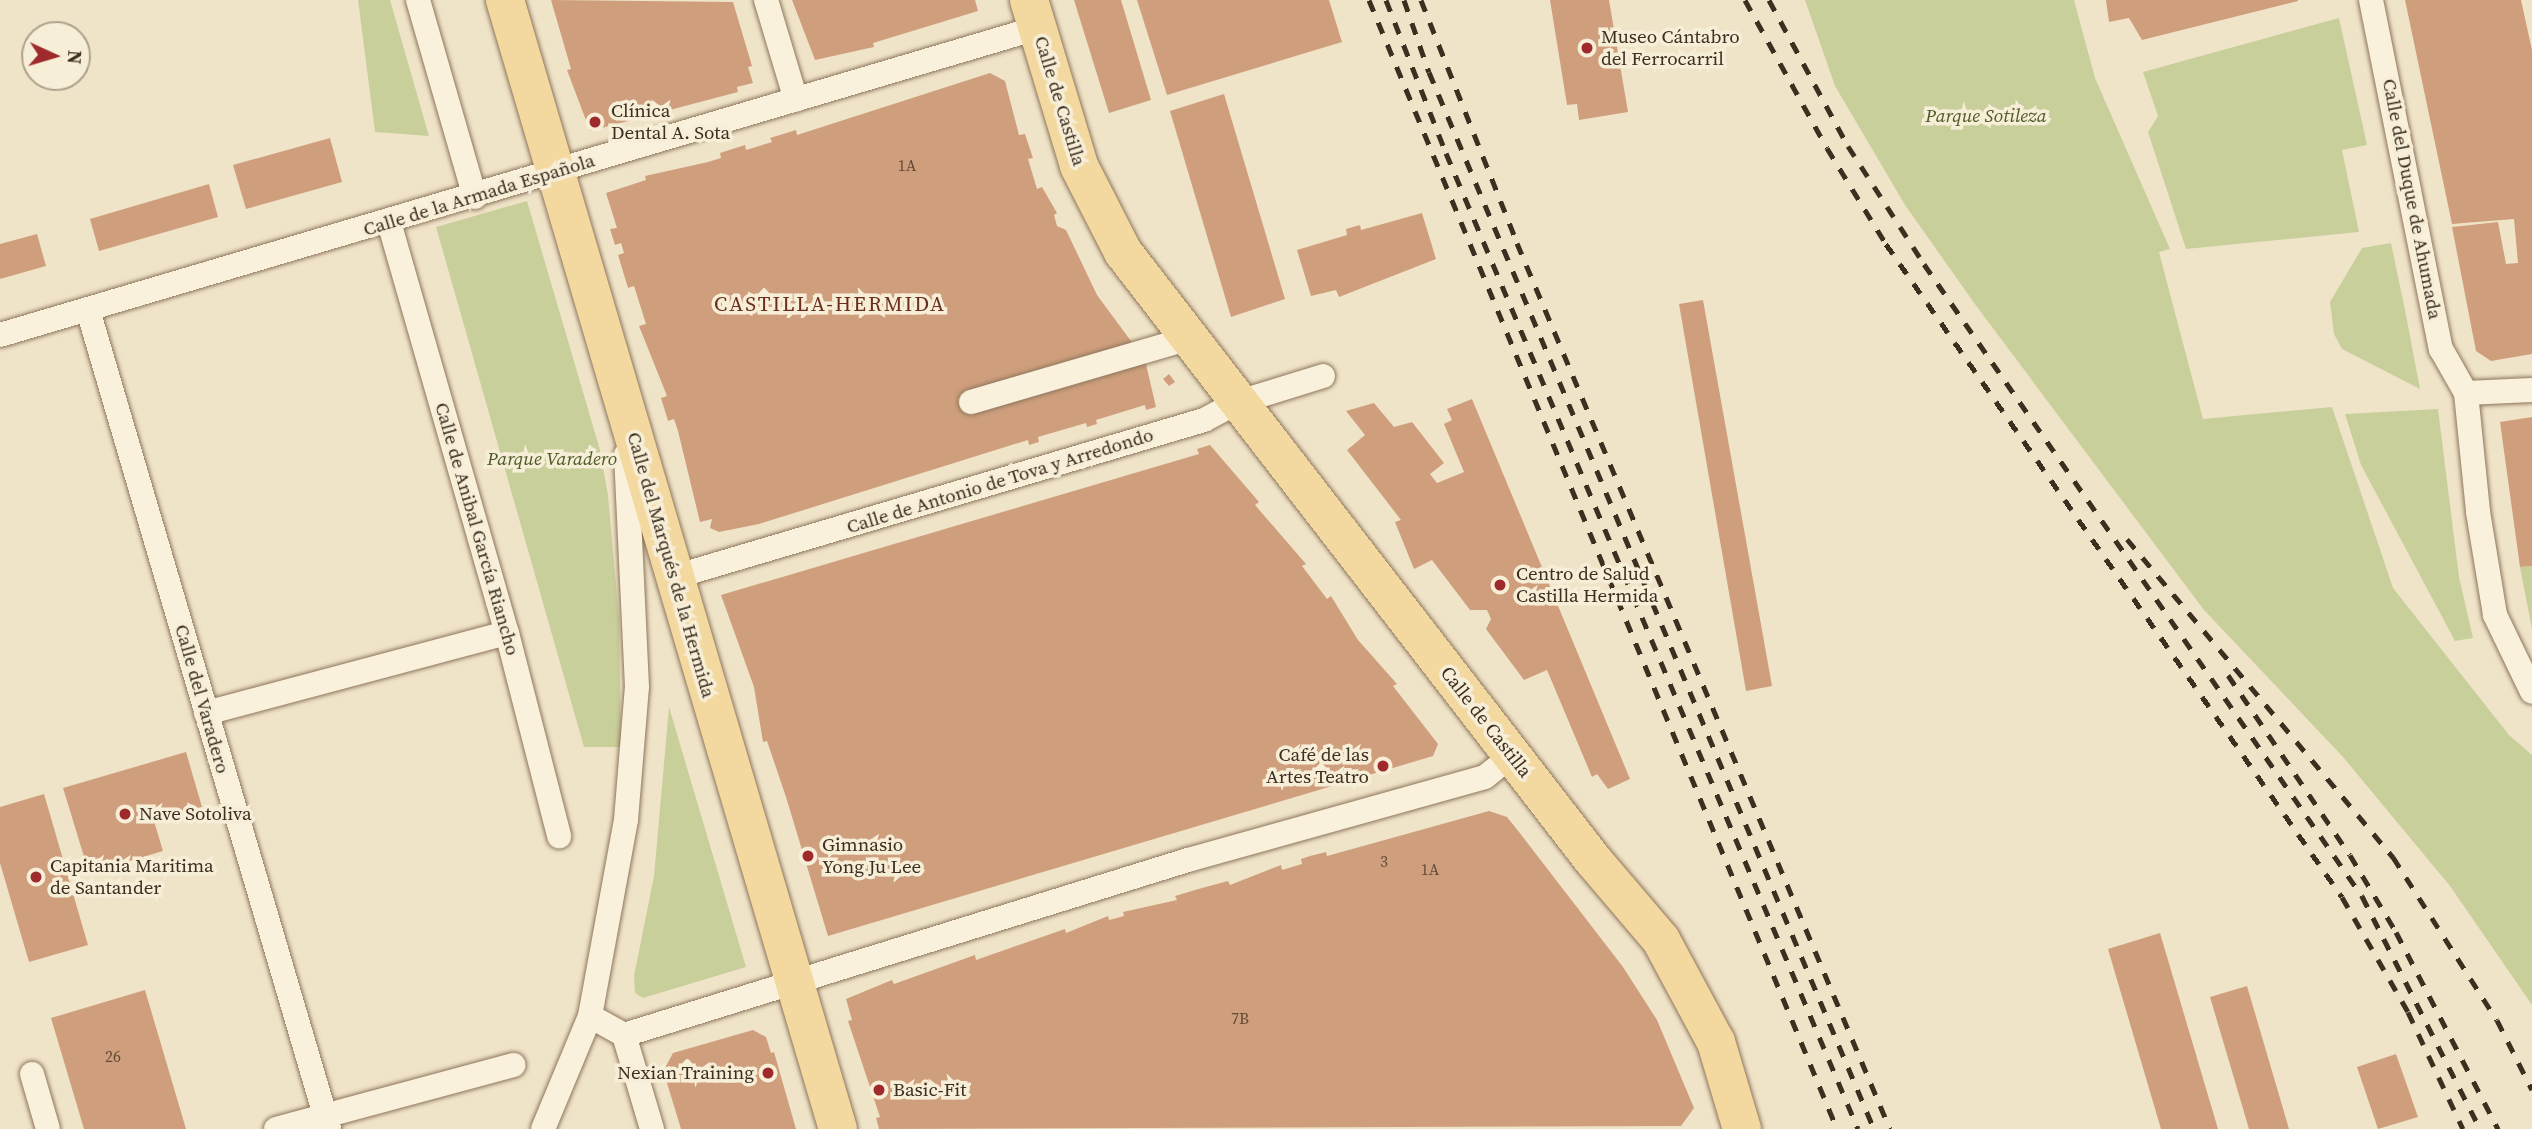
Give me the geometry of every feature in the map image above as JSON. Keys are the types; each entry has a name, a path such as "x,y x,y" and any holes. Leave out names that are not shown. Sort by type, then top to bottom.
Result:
{"main road":[{"name":"Calle del Marqués de la Hermida","path":"505,0 558,173 674,577 798,983 838,1129"},
{"name":"Calle de Castilla","path":"1033,14 1079,166 1123,252 1236,403 1661,940 1716,1042 1742,1129"}],"street":[{"path":"418,0 475,197"},
{"path":"766,0 796,100"},
{"name":"Calle del Duque de Ahumada","path":"2371,0 2441,349 2466,393"},
{"name":"Calle de la Armada Española","path":"0,335 558,173 796,100 1033,14"},
{"name":"Calle de Anibal García Riancho","path":"389,222 507,634 559,836"},
{"name":"Calle del Varadero","path":"88,310 327,1122"},
{"path":"971,401 1188,339"},
{"name":"Calle de Antonio de Tova y Arredondo","path":"674,577 1204,420 1236,403 1323,376"},
{"path":"2532,390 2466,393 2478,512 2495,615 2532,692"},
{"path":"543,1129 590,1016 614,895 635,730 632,531 623,403"},
{"path":"206,713 507,634"},
{"path":"624,1035 1188,860 1485,777 1512,755"},
{"path":"590,1016 624,1035 652,1129"},
{"path":"276,1129 327,1122 514,1065"},
{"path":"32,1074 48,1129"}],"green space":[{"path":"358,0 390,0 429,136 375,132"},
{"name":"Parque Sotileza","path":"1805,0 2074,0 2095,78 2170,249 2159,252 2203,419 2332,407 2393,588 2509,735 2532,755 2532,1005 2450,886 2343,757 2204,610 1977,307 1905,205 1835,86"},
{"path":"2339,18 2367,145 2342,150 2359,232 2186,249 2148,132 2158,116 2143,72"},
{"name":"Parque Varadero","path":"527,201 600,450 608,495 619,618 621,747 584,747 436,227"},
{"path":"2391,243 2420,389 2342,349 2334,334 2330,302 2362,248"},
{"path":"2438,409 2459,577 2473,638 2455,641 2361,465 2345,414"},
{"path":"2532,566 2532,629 2520,567"},
{"path":"669,707 746,967 643,998 635,993 634,976 654,876"}],"building":[{"path":"551,0 733,2 752,66 748,67 753,83 737,87 738,92 590,131 567,70 571,69"},
{"path":"792,0 975,0 978,11 873,43 874,47 815,60"},
{"path":"1074,0 1121,0 1151,100 1109,113"},
{"path":"1137,0 1329,0 1342,42 1167,95"},
{"name":"Museo Cántabro del Ferrocarril","path":"1550,0 1609,0 1628,112 1579,120 1577,104 1567,105"},
{"path":"2106,0 2298,1 2142,40 2129,18 2109,22"},
{"path":"2405,0 2521,0 2532,50 2532,354 2491,361 2476,351 2452,227 2498,222 2506,264 2518,263 2514,219 2452,224"},
{"path":"990,73 1005,81 1019,135 1025,134 1033,158 1028,159 1037,189 1042,187 1057,213 1054,215 1057,226 1066,230 1097,295 1145,360 1156,407 1146,410 1145,405 1096,420 1097,424 1087,427 1086,423 1038,437 1039,442 1029,445 1028,440 759,524 719,532 710,528 712,519 700,522 678,431 674,419 668,421 661,398 667,396 639,326 646,324 634,286 628,288 618,255 624,253 621,243 615,245 610,229 617,228 606,193 646,180 645,176 708,162 721,158 720,153 745,145 746,150 772,142 770,138 796,130 797,135"},
{"path":"1224,94 1285,299 1231,317 1170,111"},
{"path":"330,138 342,182 246,209 233,165"},
{"path":"209,184 218,217 99,251 90,219"},
{"path":"1422,213 1436,259 1339,297 1336,290 1311,296 1297,250 1347,235 1346,229 1360,225 1361,230"},
{"path":"37,234 46,266 0,279 0,244"},
{"path":"1703,300 1772,686 1746,691 1679,304"},
{"path":"1169,374 1175,382 1169,386 1163,379"},
{"name":"Centro de Salud Castilla Hermida","path":"1472,399 1630,779 1608,789 1597,774 1592,777 1547,670 1524,680 1486,629 1491,619 1487,610 1470,610 1432,560 1414,569 1395,522 1401,520 1347,450 1365,435 1346,411 1374,403 1394,427 1412,422 1444,463 1430,474 1437,483 1464,472 1444,424 1452,420 1447,409"},
{"path":"2532,417 2532,566 2520,567 2500,422"},
{"path":"1210,445 1259,502 1255,505 1306,564 1302,566 1327,599 1331,596 1358,640 1397,684 1393,686 1438,744 1433,756 828,936 786,797 767,741 763,742 754,687 721,595 1199,454 1197,449"},
{"name":"Nave Sotoliva","path":"186,752 202,807 154,821 163,851 89,873 63,788"},
{"name":"Capitania Maritima de Santander","path":"44,794 88,945 29,962 0,863 0,807"},
{"path":"1489,811 1507,817 1623,967 1657,1020 1694,1108 1681,1126 879,1129 876,1118 880,1117 848,1021 852,1020 846,999 892,980 894,984 975,955 976,960 1065,929 1066,933 1108,916 1109,920 1124,916 1123,912 1177,900 1175,896 1202,888 1228,881 1230,885 1281,865 1282,870 1302,864 1301,859 1310,856 1326,852 1327,856"},
{"path":"2160,933 2218,1129 2161,1129 2108,949"},
{"path":"2247,986 2289,1129 2249,1129 2210,997"},
{"path":"145,990 186,1129 84,1129 51,1018"},
{"path":"753,1030 766,1037 771,1053 774,1052 796,1129 681,1129 667,1083 666,1066 673,1053"},
{"path":"2396,1054 2418,1117 2378,1129 2357,1067"}],"railway":[{"path":"1369,0 1837,1129"},
{"path":"1386,0 1446,153 1858,1129"},
{"path":"1404,0 1429,72 1874,1129"},
{"path":"1421,0 1517,243 1890,1129"},
{"path":"1745,0 1827,148 1886,244 2342,897 2408,1012 2463,1129"},
{"path":"1769,0 1848,146 1924,264 2362,896 2480,1129"},
{"path":"2127,539 2393,857 2497,1020 2532,1090"},
{"path":"2228,675 2350,855 2396,932 2498,1129"}],"place":[{"name":"Museo Cántabro del Ferrocarril","path":"1587,48"},
{"name":"Clínica Dental A. Sota","path":"595,122"},
{"name":"Centro de Salud Castilla Hermida","path":"1500,585"},
{"name":"Café de las Artes Teatro","path":"1383,766"},
{"name":"Nave Sotoliva","path":"125,814"},
{"name":"Gimnasio Yong Ju Lee","path":"808,856"},
{"name":"Capitania Maritima de Santander","path":"36,877"},
{"name":"Nexian Training","path":"768,1073"},
{"name":"Basic-Fit","path":"879,1090"}],"district":[{"name":"CASTILLA-HERMIDA","path":"830,304"}]}
